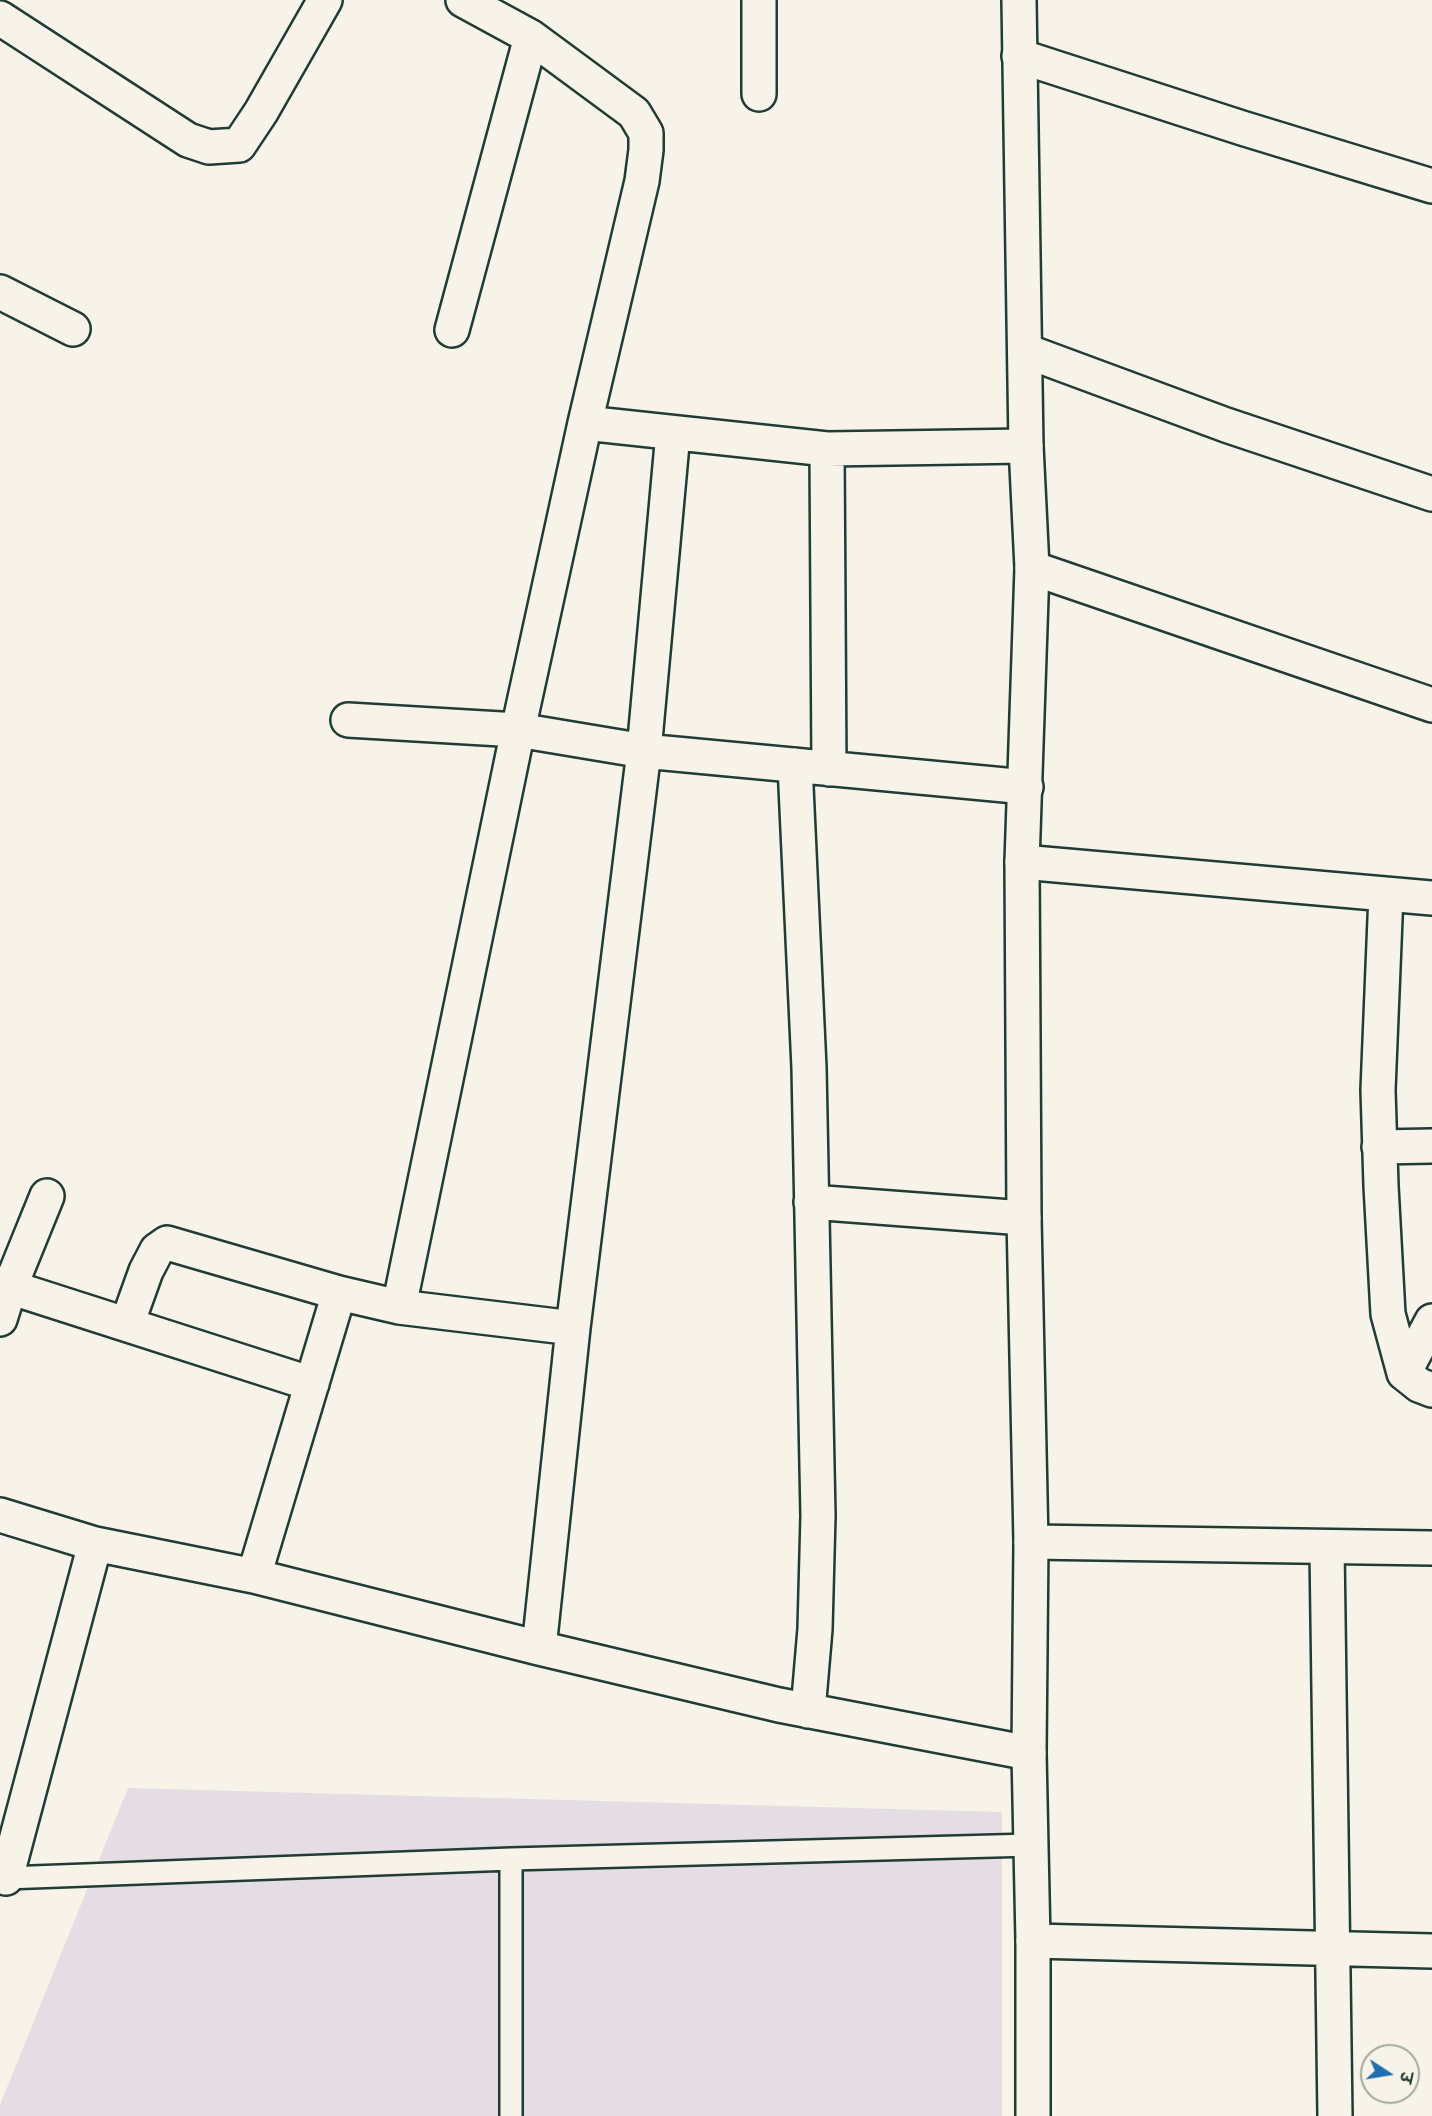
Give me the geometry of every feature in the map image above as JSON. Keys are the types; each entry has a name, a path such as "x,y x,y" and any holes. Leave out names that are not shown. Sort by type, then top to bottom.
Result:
{"main road":[{"path":"8,21 188,140 209,147 239,145 261,112 325,0"},
{"path":"399,1307 518,730 585,423 642,181 646,150 646,133 634,113 531,37 463,0"},
{"path":"759,0 759,94"},
{"path":"1019,0 1026,446 1032,568 1022,862 1024,1218 1031,1542 1029,1753 1033,1941 1033,2116"},
{"path":"452,330 531,37"},
{"path":"1019,56 1432,186"},
{"path":"0,292 73,329"},
{"path":"1026,351 1226,425 1432,494"},
{"path":"585,423 826,449 1026,446"},
{"path":"540,1648 573,1328 644,751 673,433"},
{"path":"826,449 829,769"},
{"path":"1032,568 1432,705"},
{"path":"348,720 518,730 644,751 1026,787"},
{"path":"795,765 807,999 818,1516 815,1629 808,1711"},
{"path":"1022,862 1432,898"},
{"path":"1386,894 1378,1090 1388,1314 1404,1373 1419,1385 1432,1390"},
{"path":"1380,1147 1432,1146"},
{"path":"0,1319 5,1285 47,1196"},
{"path":"811,1202 1024,1218"},
{"path":"127,1324 146,1271 157,1250 167,1243 339,1293 399,1307 573,1328"},
{"path":"5,1285 312,1384"},
{"path":"254,1576 339,1293"},
{"path":"1404,1373 1432,1321"},
{"path":"0,1515 95,1544 254,1576 540,1648 808,1711 1029,1753"},
{"path":"1031,1542 1432,1548"},
{"path":"2,1883 95,1544"},
{"path":"1327,1548 1335,2116"},
{"path":"1033,1941 1432,1951"}],"lane":[{"path":"2,1883 511,1859 1031,1845"},
{"path":"511,1859 511,2116"}],"shaded area":[{"path":"128,1788 1002,1812 1002,2116 0,2116 0,2105"}]}
